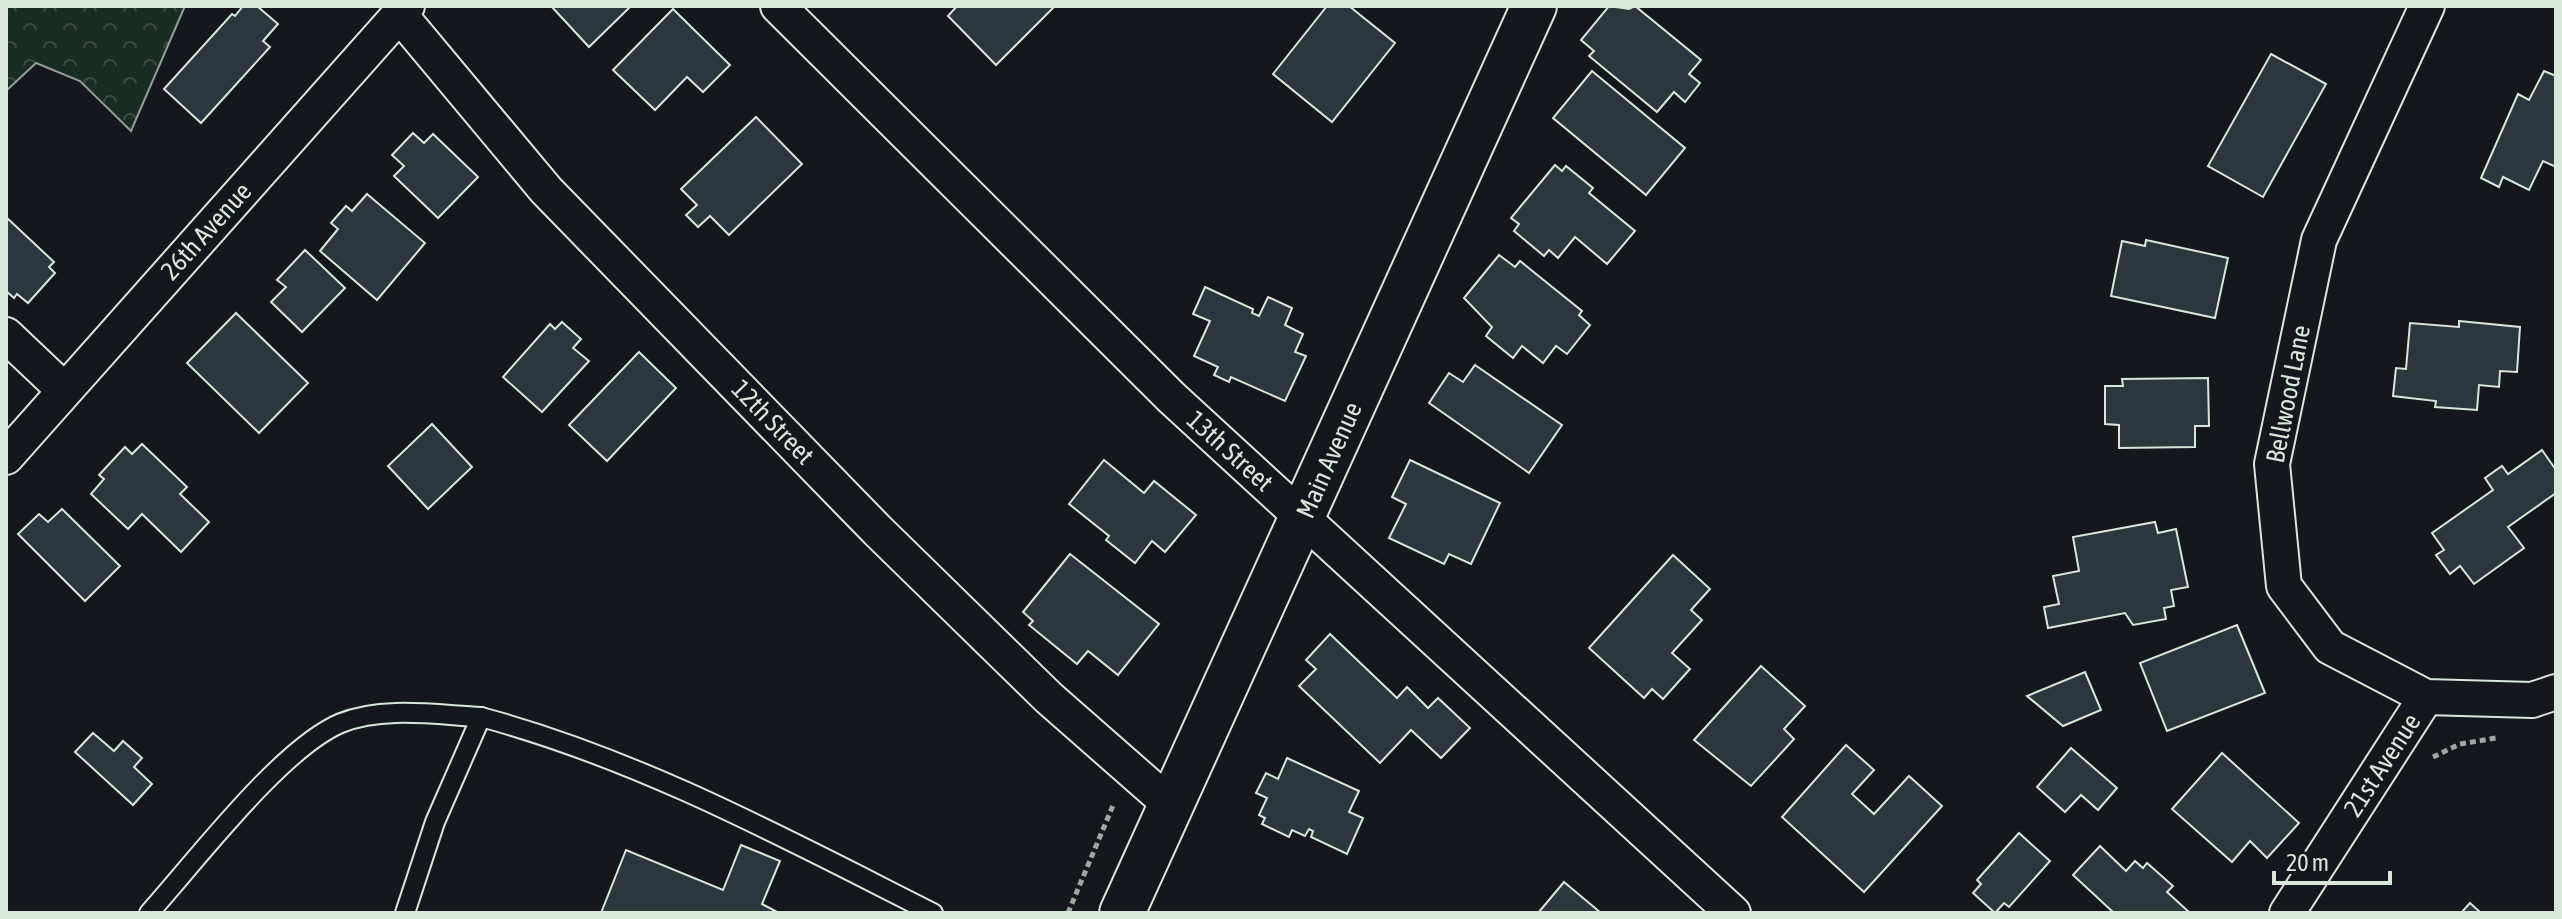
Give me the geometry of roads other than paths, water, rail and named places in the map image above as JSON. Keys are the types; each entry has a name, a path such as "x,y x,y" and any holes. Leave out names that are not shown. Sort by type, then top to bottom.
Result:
{"main road":[{"name":"Main Avenue","path":"1122,913 1534,6"}],"street":[{"name":"13th Street","path":"778,6 1172,398 1733,913"},
{"name":"Bellwood Lane","path":"2427,6 2319,240 2272,464 2284,586 2330,647 2426,697 2532,700 2556,692"},
{"name":"26th Avenue","path":"6,457 403,10"},
{"name":"12th Street","path":"403,10 546,190 877,530 1049,698 1172,806"},
{"path":"6,335 64,390"},
{"name":"21st Avenue","path":"2287,913 2426,697"}],"lane":[{"path":"149,913 303,744 342,722 400,713 481,717 544,734 731,811 933,913"},
{"path":"405,913 435,822 481,717"}]}
